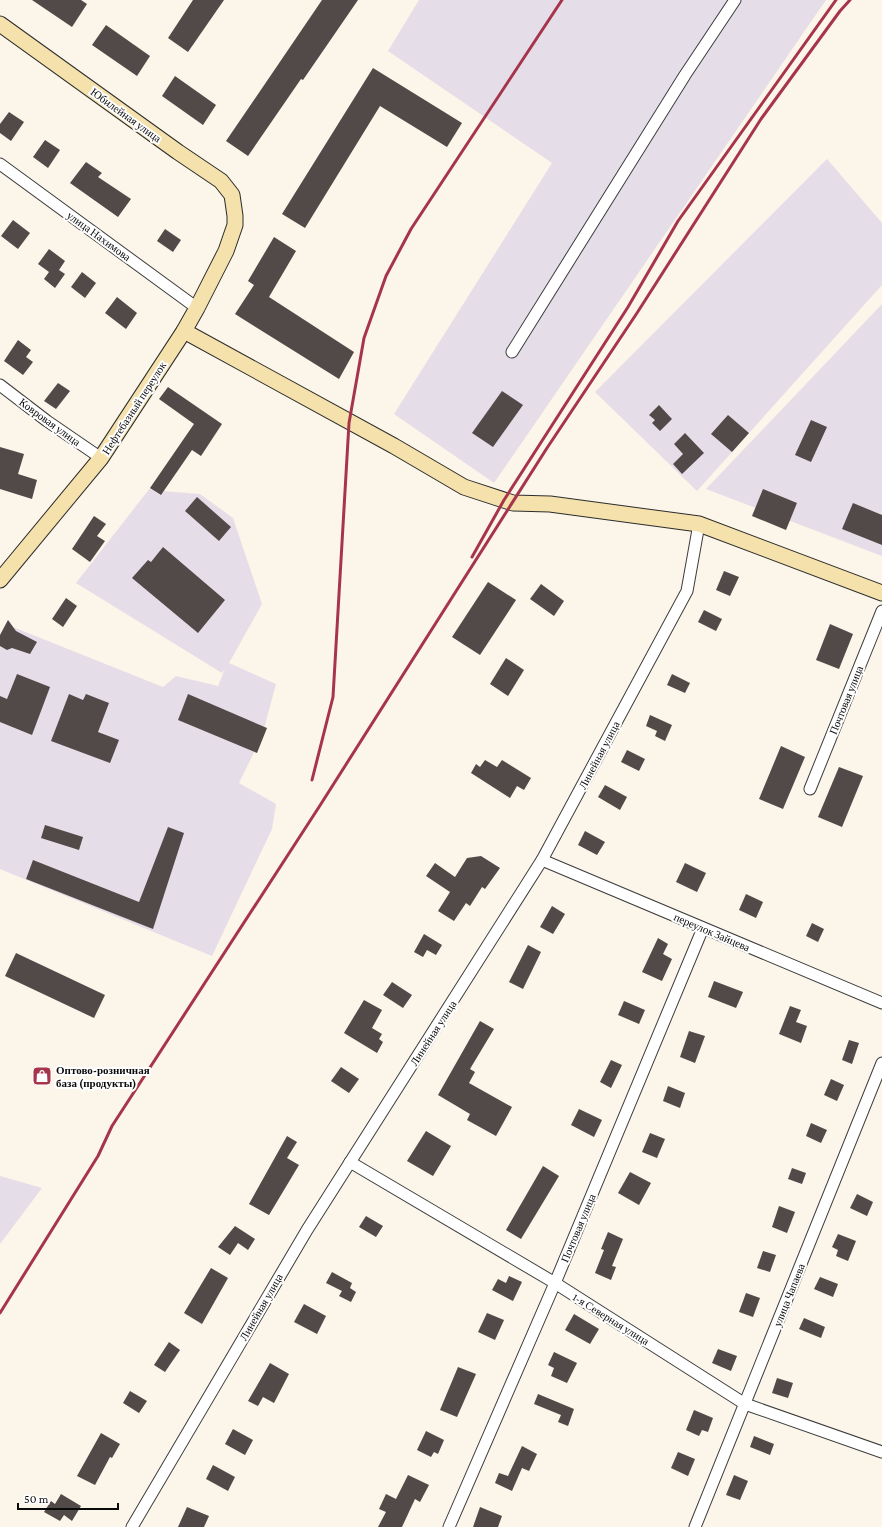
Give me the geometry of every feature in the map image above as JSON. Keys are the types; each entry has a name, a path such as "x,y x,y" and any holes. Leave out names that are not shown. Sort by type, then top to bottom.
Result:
{"street":[{"path":"512,352 685,75 736,0"},
{"name":"Юбилейная улица","path":"0,24 178,152 221,181 232,195 235,216"},
{"name":"улица Нахимова","path":"0,164 197,308"},
{"name":"Нефтебазный переулок","path":"0,580 101,458 184,331 226,251 235,225 235,216"},
{"path":"184,331 394,446 464,487 513,503 550,504 699,524 882,593"},
{"name":"Ковровая улица","path":"0,385 47,422 101,458"},
{"name":"Линейная улица","path":"132,1527 307,1230 542,860 687,591 699,524"},
{"name":"Почтовая улица","path":"810,789 882,611"},
{"name":"переулок Зайцева","path":"542,860 882,1003"},
{"name":"Почтовая улица","path":"449,1527 555,1283 703,928"},
{"name":"улица Чапаева","path":"695,1527 882,1063"},
{"name":"1-я Северная улица","path":"350,1162 555,1283 745,1404 882,1452"}],"shaded area":[{"path":"419,0 826,0 494,483 394,414 552,163 388,51"},
{"path":"827,159 882,223 882,285 697,491 595,392"},
{"path":"882,304 882,556 706,489"},
{"path":"150,488 160,495 162,491 200,494 233,518 262,604 229,663 276,684 262,736 239,783 276,804 272,829 212,956 0,869 0,635 8,620 13,627 163,687 176,676 218,686 225,669 222,673 76,583"},
{"path":"0,1176 42,1188 0,1244"}],"building":[{"path":"32,0 81,0 87,4 72,27"},
{"path":"193,0 224,0 188,52 168,38"},
{"path":"322,0 358,0 248,156 226,141"},
{"path":"106,25 150,56 137,76 92,45"},
{"path":"373,68 462,123 447,147 380,106 305,228 282,214"},
{"path":"175,76 216,105 203,125 162,96"},
{"path":"9,112 24,122 11,141 0,133 0,124"},
{"path":"45,140 60,150 48,168 33,157"},
{"path":"86,162 102,173 98,177 131,199 118,217 70,183"},
{"path":"13,220 30,233 18,249 1,236"},
{"path":"165,229 181,240 173,252 157,241"},
{"path":"274,237 296,251 269,297 354,352 339,379 235,314 254,285 248,281"},
{"path":"49,249 65,261 59,270 65,274 55,288 44,279 49,272 38,264"},
{"path":"82,272 96,283 85,298 71,287"},
{"path":"117,297 137,313 126,329 105,313"},
{"path":"18,340 31,350 26,357 33,362 23,375 4,361"},
{"path":"58,383 70,391 56,409 44,401"},
{"path":"168,387 222,424 201,456 192,450 161,495 150,488 194,424 159,399"},
{"path":"502,391 523,405 493,447 472,433"},
{"path":"659,405 672,419 660,431 652,423 655,420 649,415"},
{"path":"728,415 749,433 732,452 711,434"},
{"path":"811,420 827,427 811,462 795,455"},
{"path":"685,433 704,453 682,474 673,464 683,454 674,444"},
{"path":"0,447 24,454 18,474 37,480 32,499 0,489"},
{"path":"763,489 797,503 786,530 752,516"},
{"path":"197,497 231,527 219,541 185,511"},
{"path":"853,503 882,515 882,545 842,529"},
{"path":"94,516 106,524 97,536 105,541 90,562 72,549"},
{"path":"163,547 225,600 198,633 132,578 148,560 151,562"},
{"path":"724,571 739,577 730,596 716,590"},
{"path":"488,582 516,600 480,655 452,637"},
{"path":"541,584 564,601 554,616 530,599"},
{"path":"66,598 77,606 63,627 52,619"},
{"path":"704,610 722,619 716,631 698,622"},
{"path":"8,620 16,631 37,642 30,654 12,648 7,650 0,646 0,635"},
{"path":"830,624 853,634 839,669 816,660"},
{"path":"506,658 524,670 508,696 490,684"},
{"path":"17,674 50,687 32,735 0,722 0,696 7,699"},
{"path":"672,674 690,683 685,693 667,685"},
{"path":"69,694 83,700 86,694 109,703 98,732 119,740 110,763 51,741"},
{"path":"188,694 267,728 257,753 178,720"},
{"path":"650,715 672,725 665,741 655,736 657,731 646,726"},
{"path":"781,746 805,757 783,809 759,799"},
{"path":"627,750 645,759 639,771 621,762"},
{"path":"485,760 497,767 502,760 531,778 524,790 517,786 510,798 471,773 476,764 480,767"},
{"path":"839,767 863,776 842,827 818,817"},
{"path":"605,785 627,797 620,810 598,797"},
{"path":"45,825 83,837 79,850 41,838"},
{"path":"168,827 184,833 153,929 26,879 33,860 139,902"},
{"path":"585,831 605,842 597,855 578,845"},
{"path":"481,856 500,868 485,889 482,887 470,906 466,903 454,921 438,911 450,892 426,876 435,863 455,877 467,858"},
{"path":"685,863 706,873 697,892 676,882"},
{"path":"746,894 763,902 756,918 739,910"},
{"path":"552,906 565,914 553,934 540,927"},
{"path":"812,923 824,929 818,942 806,936"},
{"path":"424,934 442,945 436,955 427,950 423,957 414,952"},
{"path":"658,938 668,944 663,954 672,959 662,981 642,972"},
{"path":"528,945 541,952 523,989 509,982"},
{"path":"16,953 105,995 94,1018 5,976"},
{"path":"714,981 743,992 736,1008 708,997"},
{"path":"392,982 412,995 403,1008 383,995"},
{"path":"364,1000 382,1010 372,1028 382,1034 379,1039 383,1042 377,1053 344,1033"},
{"path":"624,1001 645,1010 639,1024 618,1015"},
{"path":"790,1006 801,1010 796,1022 807,1026 801,1043 779,1034"},
{"path":"480,1021 494,1029 470,1069 475,1072 469,1083 512,1107 496,1136 467,1120 470,1114 438,1095"},
{"path":"689,1031 705,1036 695,1063 680,1057"},
{"path":"849,1040 859,1043 852,1064 842,1060"},
{"path":"611,1060 622,1065 611,1088 600,1082"},
{"path":"341,1067 359,1079 349,1093 331,1081"},
{"path":"831,1079 844,1085 837,1101 824,1095"},
{"path":"668,1086 685,1093 680,1108 663,1101"},
{"path":"579,1109 602,1120 594,1137 571,1125"},
{"path":"811,1123 827,1130 821,1143 806,1136"},
{"path":"426,1131 451,1146 433,1176 407,1161"},
{"path":"650,1133 665,1139 657,1158 642,1152"},
{"path":"287,1136 297,1142 287,1158 299,1165 269,1215 249,1204"},
{"path":"543,1166 559,1176 521,1239 506,1230"},
{"path":"792,1168 806,1173 802,1184 788,1179"},
{"path":"630,1172 651,1183 639,1205 618,1193"},
{"path":"857,1194 873,1202 867,1216 850,1208"},
{"path":"779,1206 795,1212 787,1233 772,1227"},
{"path":"366,1216 383,1226 376,1237 359,1227"},
{"path":"235,1226 255,1239 248,1250 238,1243 230,1255 218,1247"},
{"path":"608,1232 623,1239 612,1266 616,1267 611,1280 595,1273 604,1250 601,1249"},
{"path":"838,1234 856,1241 848,1261 836,1256 838,1250 832,1247"},
{"path":"763,1251 776,1255 770,1272 757,1268"},
{"path":"211,1268 228,1278 202,1324 184,1313"},
{"path":"332,1272 352,1283 350,1288 356,1292 351,1302 339,1296 342,1291 326,1283"},
{"path":"509,1276 522,1282 513,1301 492,1290 498,1279 506,1283"},
{"path":"820,1277 838,1284 833,1297 814,1289"},
{"path":"746,1293 760,1298 753,1317 739,1312"},
{"path":"304,1304 326,1316 317,1334 294,1322"},
{"path":"487,1313 504,1320 495,1340 478,1332"},
{"path":"574,1314 599,1329 590,1344 565,1330"},
{"path":"804,1318 825,1327 821,1338 799,1329"},
{"path":"169,1342 180,1350 165,1372 154,1365"},
{"path":"718,1349 737,1356 731,1371 712,1363"},
{"path":"554,1352 577,1363 567,1383 551,1376 554,1368 548,1365"},
{"path":"270,1363 289,1374 274,1403 263,1397 258,1406 248,1401"},
{"path":"458,1367 476,1374 457,1417 440,1410"},
{"path":"777,1378 793,1383 788,1398 772,1393"},
{"path":"130,1391 147,1401 139,1413 123,1403"},
{"path":"538,1394 574,1409 568,1426 558,1422 561,1415 534,1404"},
{"path":"694,1410 713,1418 708,1432 702,1430 699,1436 686,1430"},
{"path":"233,1429 253,1440 245,1455 225,1444"},
{"path":"426,1431 444,1440 438,1454 434,1452 431,1457 417,1450"},
{"path":"101,1433 120,1444 112,1458 110,1457 95,1485 77,1476"},
{"path":"754,1436 774,1444 770,1455 750,1447"},
{"path":"522,1446 537,1454 529,1471 522,1468 512,1491 495,1483 499,1473 508,1476"},
{"path":"678,1452 695,1459 688,1476 671,1468"},
{"path":"213,1465 235,1477 228,1491 206,1479"},
{"path":"408,1475 429,1485 420,1502 415,1499 402,1527 378,1527 386,1512 379,1509 386,1494 396,1499"},
{"path":"734,1475 748,1481 740,1500 726,1495"},
{"path":"61,1494 81,1506 72,1521 64,1515 60,1521 44,1512 51,1501 55,1504"},
{"path":"187,1507 209,1516 204,1527 178,1527"},
{"path":"480,1507 502,1516 498,1527 473,1527"}],"railway":[{"path":"312,780 333,697 349,423 364,338 386,276 411,229 562,0"},
{"path":"472,557 504,500 628,307 678,221 836,0"},
{"path":"0,1313 98,1156 112,1126 319,807 547,448 637,313 761,119 840,11 850,0"}],"place":[{"name":"Оптово-розничная база (продукты)","path":"42,1076"}]}
